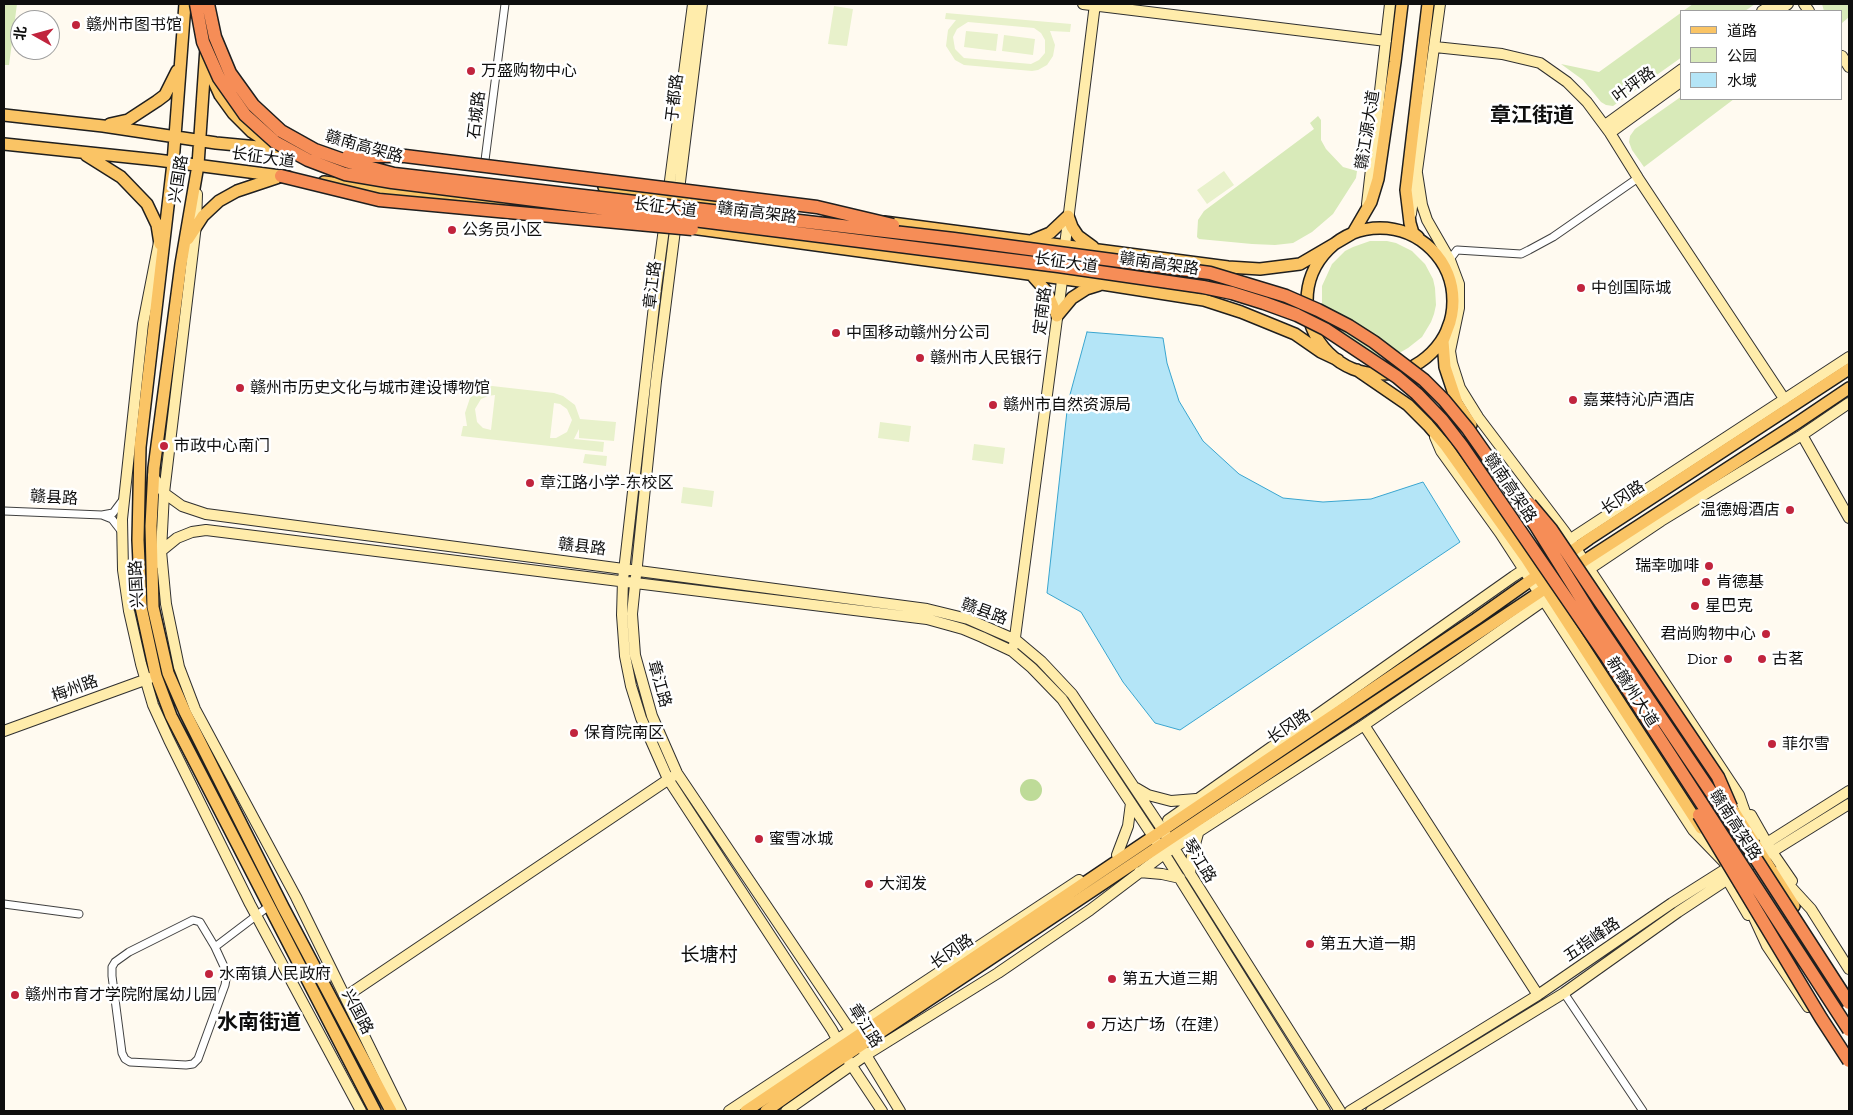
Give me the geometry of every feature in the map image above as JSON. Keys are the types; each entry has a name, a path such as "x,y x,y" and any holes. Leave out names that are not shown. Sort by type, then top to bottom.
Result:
{"highway":[{"name":"赣南高架路","path":"196,4 203,42 219,78 245,115 275,142 308,160 345,174 392,182 1058,266 1203,287 1232,293 1297,315 1325,329 1366,355 1417,394 1442,420 1462,446 1530,563 1606,656 1849,1030"},
{"name":"赣南高架路","path":"210,4 215,38 230,73 253,105 281,131 315,150 349,162 394,174 954,239 1210,274 1286,296 1318,310 1374,342 1424,380 1444,400 1468,429 1536,526 1589,611 1756,859 1849,1003"},
{"path":"348,156 406,156 818,207 954,239"},
{"path":"281,176 378,200 636,225 835,239"},
{"path":"1468,429 1551,529 1718,777 1731,807"},
{"path":"1530,563 1600,660 1682,786 1821,1018 1849,1060"}],"main road":[{"name":"兴国路","path":"185,4 173,163 140,447 138,489 141,607 150,678 375,1111"},
{"name":"兴国路","path":"210,4 198,165 181,264 153,476 151,526 153,607 168,673 185,712 391,1111"},
{"name":"赣江源大道","path":"1333,245 1353,233 1366,213 1378,179 1402,4"},
{"path":"1333,245 1316,265 1308,290 1309,317 1320,342 1338,360 1357,370 1371,373 1386,374 1400,371 1414,366 1426,358 1436,348 1444,335 1450,322 1452,308 1452,294 1447,263 1413,233 1406,201 1406,180 1428,4"},
{"path":"91,125 110,124 128,120 158,101 165,94 175,76 182,45"},
{"path":"205,59 217,89 235,116 262,140 282,150"},
{"name":"长征大道","path":"4,115 282,150 483,171 822,213 1219,266 1260,269 1300,264 1333,245"},
{"name":"长征大道","path":"4,144 198,165 670,225 1031,274 1204,300 1241,312 1295,334 1338,360"},
{"path":"82,152 121,177 147,204 153,214 160,238 162,263"},
{"path":"181,264 185,244 196,225 210,208 227,196 281,176"},
{"path":"1031,241 1050,233 1068,216 1072,227 1082,240 1093,247 1104,250"},
{"path":"1345,237 1357,231 1371,228 1398,230 1423,242 1434,251"},
{"path":"1031,274 1047,292 1057,316"},
{"path":"1057,316 1066,303 1076,295 1086,289 1102,284"},
{"name":"新赣州大道","path":"1450,322 1443,341 1444,354 1448,379 1457,403 1731,807 1765,850 1849,995"},
{"name":"长冈路","path":"1162,839 1534,579 1563,558 1572,544 1849,369"},
{"name":"新赣州大道","path":"1357,370 1397,397 1428,425 1446,446 1530,563 1534,579 1698,823 1728,873 1849,1060"},
{"name":"长冈路","path":"766,1111 858,1042 1162,839 1544,594 1849,388"},
{"name":"长冈路","path":"746,1111 844,1052"}],"street":[{"name":"石城路","path":"483,171 505,4"},
{"name":"于都路","path":"673,196 693,4"},
{"name":"于都路","path":"673,196 702,4"},
{"path":"1083,4 1386,41"},
{"path":"1366,213 1390,4"},
{"path":"1410,223 1440,4"},
{"name":"定南路","path":"1012,651 1016,640 1095,5"},
{"path":"1435,46 1502,54 1540,64 1567,82 1587,102 1608,129 1638,178 1785,400"},
{"name":"叶坪路","path":"1608,129 1680,71"},
{"name":"叶坪路","path":"1608,129 1680,82"},
{"path":"173,163 143,324 124,495 123,570 129,611 150,678 153,705 169,740 256,916 361,1111"},
{"path":"198,165 196,225 164,493 161,551 166,604 179,667 195,709 296,897 401,1111"},
{"path":"1417,173 1422,205 1427,220 1447,263 1456,272 1460,296 1458,319 1450,351 1456,377 1469,404 1572,544 1739,795 1765,850 1811,909 1849,969"},
{"path":"1447,263 1457,250 1520,254 1553,237 1638,178"},
{"name":"章江路","path":"673,196 632,614 635,654 652,716 677,772 858,1042 900,1111"},
{"name":"章江路","path":"670,225 656,288 622,580 625,656 631,686 641,718 668,779 832,1030 882,1111"},
{"path":"858,1042 998,973 1090,910 1139,872 1162,839 1197,799 1530,563 1557,548 1572,544 1849,357"},
{"path":"1586,565 1802,435 1849,403"},
{"path":"1802,435 1849,518"},
{"name":"赣县路","path":"153,476 164,493 182,506 206,514 927,609 968,619 1016,640"},
{"path":"102,515 113,514 120,505 124,495"},
{"name":"赣县路","path":"4,511 102,515"},
{"path":"102,515 112,519 123,534"},
{"name":"赣县路","path":"152,568 161,551 177,538 192,532 206,530 927,619 963,629 1012,651"},
{"path":"729,1111 844,1052 1117,855 1162,839 1199,830 1364,725 1459,660 1544,594 1693,830 1728,873 1768,946 1849,1070"},
{"name":"琴江路","path":"1016,640 1041,661 1072,694 1134,787 1162,839 1180,878 1325,1111"},
{"name":"琴江路","path":"1012,651 1032,668 1062,699 1131,803 1190,874 1340,1111"},
{"name":"梅州路","path":"4,731 150,678"},
{"path":"1364,725 1538,996"},
{"path":"345,996 677,772"},
{"path":"1134,787 1148,795 1171,801 1197,799"},
{"name":"五指峰路","path":"1765,850 1849,791"},
{"path":"1117,855 1128,826 1131,803"},
{"name":"五指峰路","path":"1350,1111 1538,996 1765,850 1849,804"},
{"path":"1190,874 1192,855 1199,830"},
{"path":"1139,872 1180,878"},
{"name":"五指峰路","path":"1371,1111 1564,993 1678,912 1728,873"},
{"path":"4,904 79,914"},
{"path":"215,947 269,906"},
{"path":"193,920 200,922 215,947 227,972 225,985 198,1059 193,1064 186,1065 130,1062 125,1059 122,1053 112,976 112,968 115,962 129,952 193,920"},
{"path":"1564,993 1643,1111"},
{"path":"786,1111 844,1052"}],"green space":[{"path":"4,4 17,4 16,10 10,10 10,57 9,65 4,65"},
{"path":"1693,4 1755,4 1746,10 1684,10"},
{"path":"1822,4 1849,4 1849,17 1843,22 1843,10 1824,10"},
{"path":"834,6 853,9 847,46 828,44"},
{"path":"946,13 1071,24 1070,32 1050,31 1055,45 1053,56 1047,65 1032,71 964,65 955,60 946,46 948,30 956,20 945,19","holes":["968,22 1034,28 1041,33 1045,40 1045,53 1039,60 1031,64 964,58 955,49 953,37 957,29"]},
{"path":"1680,13 1680,58 1613,106 1601,102 1583,80 1561,64 1599,72"},
{"path":"966,31 998,34 996,51 964,47"},
{"path":"1004,35 1035,39 1033,55 1002,51"},
{"path":"1680,97 1680,100 1733,100 1644,167 1632,150 1629,142 1630,136 1635,129"},
{"path":"1318,116 1321,120 1321,140 1326,149 1343,167 1357,171 1356,178 1333,214 1312,232 1293,243 1275,245 1199,239 1197,237 1198,220 1204,211 1314,129 1310,123"},
{"path":"1224,171 1234,185 1207,204 1197,190"},
{"path":"1370,241 1396,243 1412,251 1425,264 1433,279 1436,305 1431,322 1422,337 1401,352 1375,357 1327,326 1322,310 1322,286 1332,264 1345,251"},
{"path":"492,386 554,393 563,396 575,405 580,419 616,422 614,441 579,438 579,429 574,439 604,442 603,452 461,436 463,426 467,426 465,413 470,398 482,388","holes":["495,395 491,430 483,428 477,422 475,409 481,399","554,403 560,404 567,409 572,420 567,432 556,438 550,438"]},
{"path":"880,422 911,426 909,442 878,438"},
{"path":"974,444 1005,448 1003,464 972,460"},
{"path":"585,454 607,456 606,466 583,463"},
{"path":"683,487 714,491 712,507 681,503"},
{"path":"1027,779 1035,779 1042,786 1042,794 1035,801 1027,801 1020,794 1020,786"}],"water":[{"path":"1087,332 1163,338 1167,363 1179,401 1203,441 1239,474 1283,498 1323,502 1371,499 1423,482 1460,542 1180,730 1155,723 1123,682 1081,612 1047,593 1068,402"}],"place":[{"name":"赣州市图书馆","path":"76,25"},
{"name":"万盛购物中心","path":"471,71"},
{"name":"公务员小区","path":"452,230"},
{"name":"中创国际城","path":"1581,288"},
{"name":"中国移动赣州分公司","path":"836,333"},
{"name":"赣州市人民银行","path":"920,358"},
{"name":"赣州市历史文化与城市建设博物馆","path":"240,388"},
{"name":"嘉莱特沁庐酒店","path":"1573,400"},
{"name":"赣州市自然资源局","path":"993,405"},
{"name":"市政中心南门","path":"164,446"},
{"name":"章江路小学-东校区","path":"530,483"},
{"name":"温德姆酒店","path":"1790,510"},
{"name":"瑞幸咖啡","path":"1709,566"},
{"name":"肯德基","path":"1706,582"},
{"name":"星巴克","path":"1695,606"},
{"name":"君尚购物中心","path":"1766,634"},
{"name":"Dior","path":"1728,659"},
{"name":"古茗","path":"1762,659"},
{"name":"保育院南区","path":"574,733"},
{"name":"菲尔雪","path":"1772,744"},
{"name":"蜜雪冰城","path":"759,839"},
{"name":"大润发","path":"869,884"},
{"name":"第五大道一期","path":"1310,944"},
{"name":"水南镇人民政府","path":"209,974"},
{"name":"第五大道三期","path":"1112,979"},
{"name":"赣州市育才学院附属幼儿园","path":"15,995"},
{"name":"万达广场（在建）","path":"1091,1025"}],"district":[{"name":"章江街道","path":"1532,116"},
{"name":"长塘村","path":"709,956"},
{"name":"水南街道","path":"259,1023"}]}
